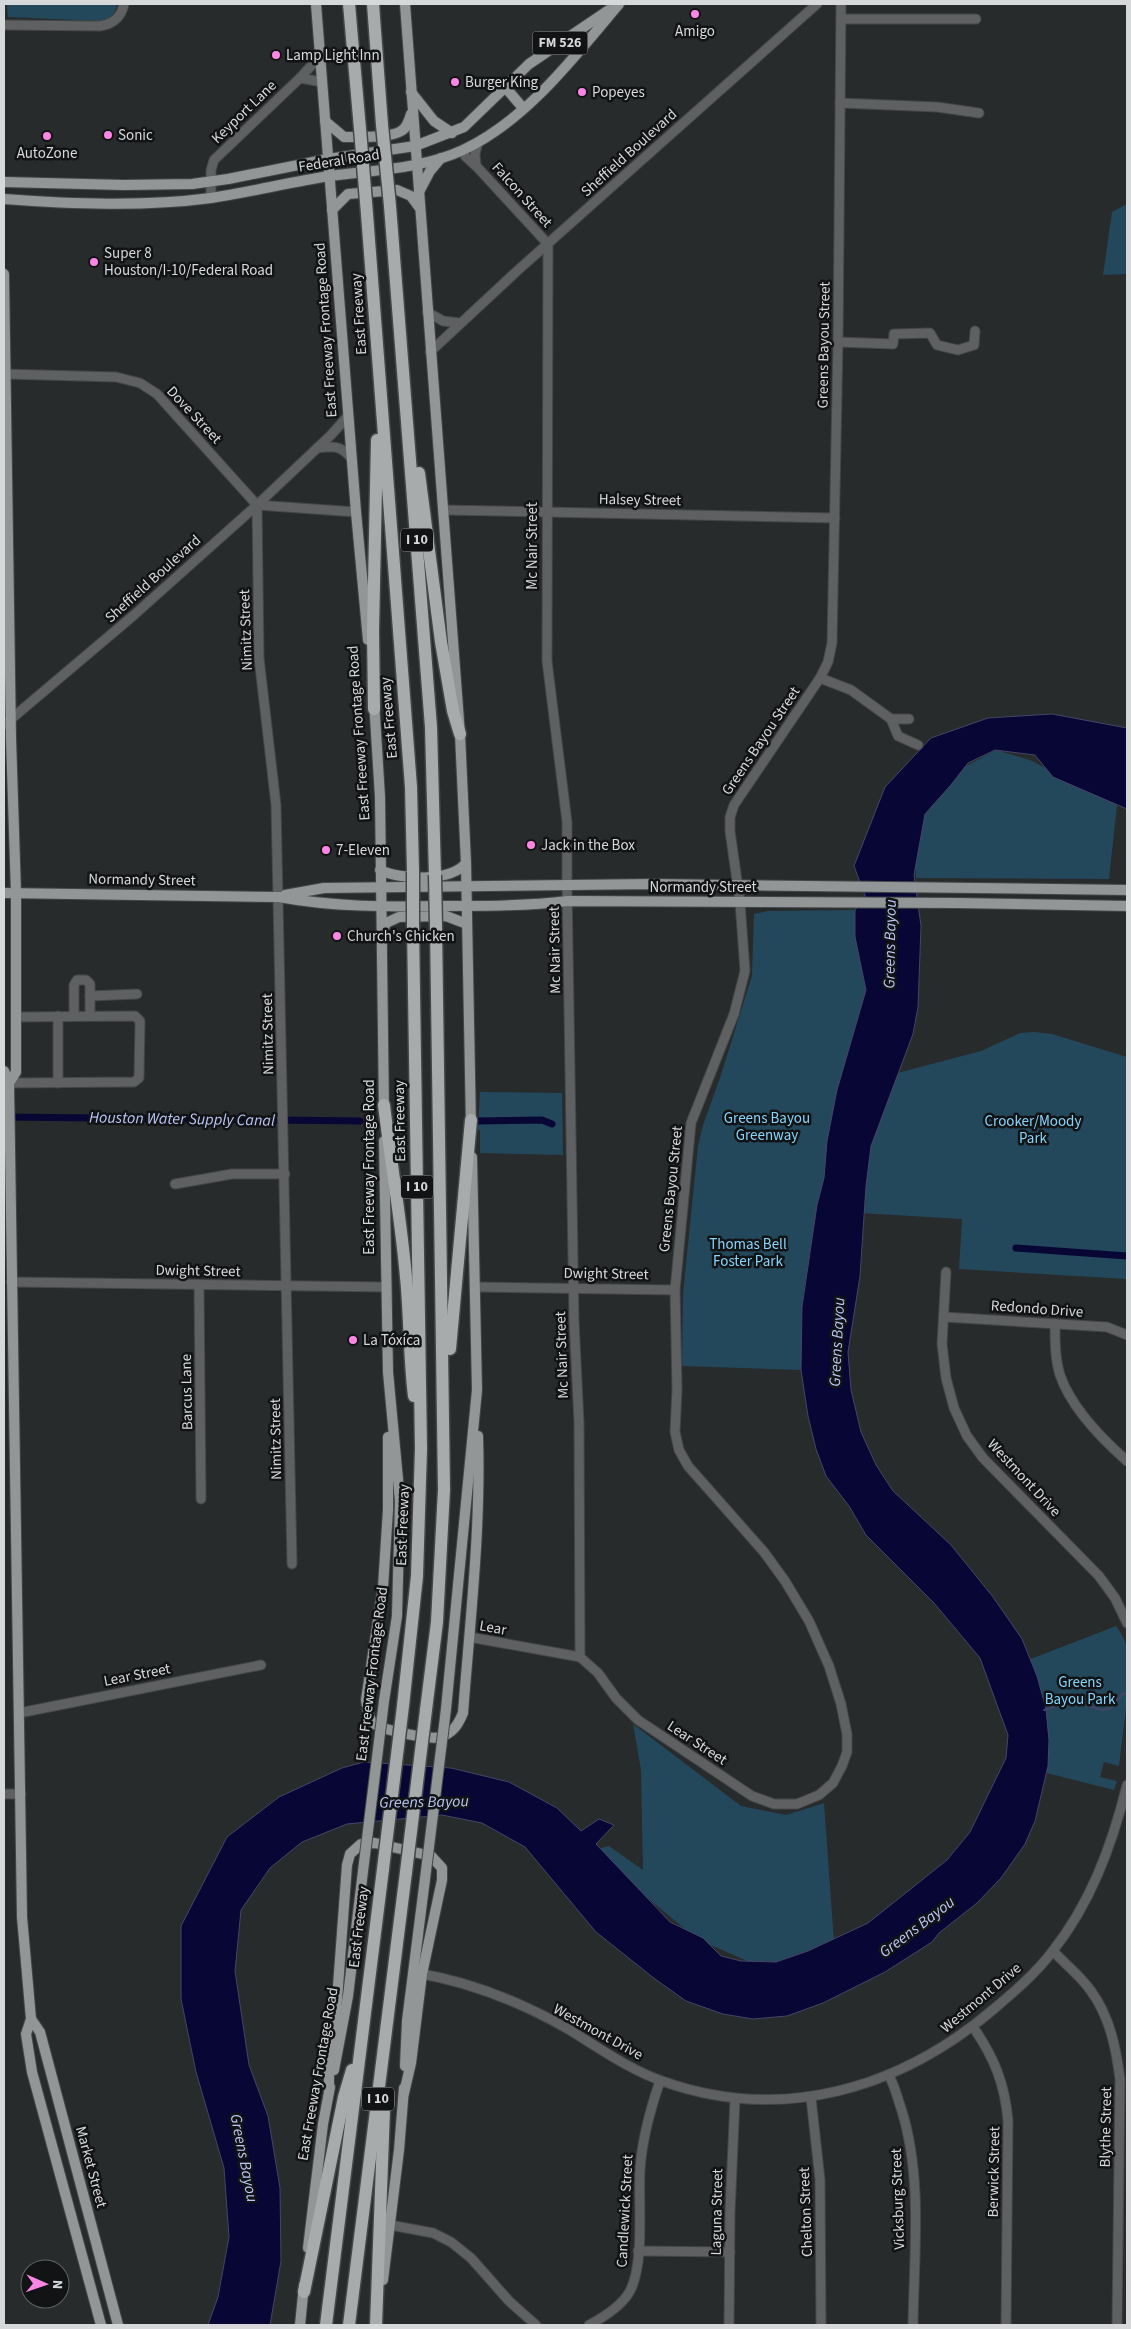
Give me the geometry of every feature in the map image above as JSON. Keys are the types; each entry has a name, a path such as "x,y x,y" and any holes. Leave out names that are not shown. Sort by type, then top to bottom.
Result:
{"highway":[{"name":"East Freeway","path":"326,2325 403,1706 417,1576 422,1449 411,787 350,4"},
{"name":"I 10","path":"349,2325 436,1622 442,1554 444,1396 431,727 400,320 373,4"},
{"path":"400,320 441,642 453,711 460,734"},
{"path":"374,709 373,632 379,363"},
{"path":"384,1105 402,1233 410,1362 422,1449"},
{"path":"444,1396 455,1303 471,1120"},
{"path":"376,2325 386,2036"},
{"path":"304,2292 344,2098 362,2039"}],"main road":[{"name":"East Freeway Frontage Road","path":"300,2325 318,2168 329,2092 348,1996 396,1616 400,1501 388,1372 385,1287 380,797 374,709 351,458 316,4"},
{"path":"388,1372 386,1540 383,1587 366,1700 371,1721 380,1728 437,1738 448,1734 458,1726 463,1713 480,1488 466,924 467,887 460,734 404,4"},
{"name":"Federal Road","path":"4,182 160,185 210,182 328,159 415,146 464,128 529,64 618,4"},
{"name":"Federal Road","path":"4,199 37,202 128,202 211,198 329,176 416,164 441,158 478,142 501,127 523,108 557,76 618,4"},
{"path":"564,40 576,54"},
{"path":"505,87 523,108"},
{"path":"410,92 434,121 452,133"},
{"path":"325,121 344,137 395,134 406,127 413,110"},
{"path":"462,150 464,128"},
{"path":"418,193 430,171 441,158"},
{"path":"332,210 348,194 397,190 411,196 420,208"},
{"name":"Market Street","path":"4,274 7,722 16,893 17,1017 16,1072 9,1082"},
{"path":"380,870 398,877 448,875 462,868 466,863"},
{"name":"Normandy Street","path":"279,896 324,888 567,885 954,886 1127,890"},
{"name":"Normandy Street","path":"4,893 279,896 314,903 380,906 528,906 568,901 1127,906"},
{"path":"381,934 386,923 399,917 446,916 466,924"},
{"name":"Market Street","path":"4,1071 9,1082 24,1949 31,2019 26,2034 32,2072 101,2325"},
{"path":"376,2325 394,2226 404,2093 411,2063 425,1879 446,1709 477,1390"},
{"path":"329,2092 329,2064 337,2000 347,1865 350,1854 361,1844 375,1844 431,1856 442,1868 442,1880 418,1973"},
{"name":"Market Street","path":"31,2019 40,2032 118,2325"},
{"path":"88,2275 103,2270"}],"street":[{"path":"4,25 100,26 111,24 121,15 124,4"},
{"name":"Sheffield Boulevard","path":"430,352 460,323 817,4"},
{"name":"Greens Bayou Street","path":"841,4 838,342 832,643 828,662 820,678 734,805 730,817 730,831 740,902 745,971 734,1014 691,1123 675,1290 677,1389 675,1432 679,1450 688,1466 764,1552 786,1581 809,1621 829,1666 847,1734"},
{"path":"841,19 976,19"},
{"name":"Keyport Lane","path":"211,198 210,182 214,160 300,78 320,56"},
{"path":"300,78 322,82"},
{"path":"840,103 937,107 979,113"},
{"name":"Falcon Street","path":"476,165 474,154 478,142"},
{"name":"Falcon Street","path":"462,150 465,156 476,165 548,244"},
{"name":"Mc Nair Street","path":"548,244 547,661 567,822 574,1287 579,1439 580,1657"},
{"path":"427,312 443,321 460,323"},
{"path":"838,342 893,344 894,334 930,332 937,345 958,350 974,345 975,331"},
{"name":"Dove Street","path":"5,374 116,377 140,383 157,394 257,505"},
{"name":"Sheffield Boulevard","path":"7,722 103,643 257,505 348,416"},
{"path":"317,448 335,446 344,450 351,458"},
{"path":"257,505 356,512"},
{"name":"Nimitz Street","path":"257,505 259,658 273,771 279,896 286,1174 292,1564"},
{"name":"Halsey Street","path":"444,510 835,518"},
{"path":"820,678 851,690 892,719 910,719"},
{"path":"892,719 898,736 918,745"},
{"path":"74,1016 74,985 77,980 88,981 90,1015"},
{"path":"90,996 137,994"},
{"path":"58,1016 58,1082"},
{"path":"9,1082 138,1080 138,1018 135,1016 17,1017"},
{"path":"175,1184 232,1174 286,1174"},
{"name":"Westmont Drive","path":"946,1272 942,1344 946,1378 954,1408 967,1436 983,1458 1099,1576 1115,1598 1127,1623"},
{"name":"Dwight Street","path":"11,1282 385,1287"},
{"name":"Barcus Lane","path":"199,1285 201,1499"},
{"name":"Dwight Street","path":"476,1287 675,1290"},
{"name":"Redondo Drive","path":"944,1318 1107,1328 1127,1335"},
{"path":"1055,1324 1055,1349 1060,1376 1077,1406 1095,1431 1127,1461"},
{"name":"Lear","path":"469,1637 580,1657"},
{"name":"Lear Street","path":"580,1657 598,1673 616,1698 638,1720 752,1796 774,1804 797,1804 819,1795 832,1783 842,1766 847,1752 847,1734"},
{"name":"Lear Street","path":"19,1713 261,1665"},
{"name":"Westmont Drive","path":"418,1973 465,1984 510,2001 567,2029 605,2053 660,2081 735,2100 811,2098 852,2088 889,2076 943,2047 972,2027 1029,1977 1053,1951 1096,1880 1110,1846 1127,1785"},
{"path":"4,1794 21,1794"},
{"name":"Blythe Street","path":"1053,1951 1091,1991 1108,2022 1116,2045 1120,2079 1117,2325"},
{"name":"Berwick Street","path":"972,2027 988,2049 1000,2074 1006,2097 1008,2121 1006,2325"},
{"name":"Vicksburg Street","path":"889,2076 894,2083 909,2134 914,2164 913,2325"},
{"name":"Candlewick Street","path":"589,2325 617,2307 630,2292 636,2275 640,2169 647,2119 660,2081"},
{"name":"Chelton Street","path":"811,2098 820,2180 821,2325"},
{"name":"Laguna Street","path":"729,2325 735,2100"},
{"path":"394,2226 432,2233 451,2242 471,2258 509,2301 536,2325"},
{"path":"638,2251 730,2252"}],"green space":[{"path":"7,4 117,4 111,16 99,21 8,17"},
{"path":"1127,204 1127,274 1103,275 1112,212"},
{"path":"996,750 1030,760 1117,805 1109,879 916,878 914,837 933,784"},
{"path":"855,910 855,937 866,990 827,1141 824,1178 817,1205 803,1296 801,1370 682,1366 683,1294 698,1146 703,1125 752,976 754,914 768,911"},
{"name":"Crooker/Moody Park","path":"1020,1033 1052,1034 1127,1057 1127,1279 959,1269 962,1219 860,1213 865,1157 890,1075 981,1051"},
{"path":"480,1092 562,1093 563,1155 480,1153 480,1130 478,1130"},
{"name":"Greens Bayou Park","path":"1116,1626 1127,1650 1126,1708 1119,1766 1104,1762 1100,1777 1117,1781 1114,1790 1039,1771 1023,1662"},
{"path":"633,1724 741,1806 786,1815 824,1803 834,1942 761,1967 697,1939 591,1851 609,1846 643,1870 641,1770"}],"water":[{"name":"Greens Bayou","path":"1052,714 1127,728 1127,809 1053,777 1035,755 995,750 968,763 925,814 914,875 921,926 918,1007 913,1034 871,1146 866,1186 860,1276 848,1352 851,1390 861,1432 876,1465 893,1491 951,1545 993,1597 1022,1639 1037,1676 1046,1709 1049,1740 1048,1766 1035,1821 1025,1844 1001,1878 977,1903 939,1933 932,1942 885,1972 823,2003 787,2016 753,2019 723,2014 686,2001 655,1979 596,1932 525,1847 482,1823 442,1815 347,1824 302,1842 270,1868 241,1910 235,1971 249,2065 268,2116 280,2188 281,2261 270,2325 208,2325 218,2297 229,2237 224,2168 196,2072 181,1999 181,1926 227,1837 279,1797 342,1768 364,1762 451,1768 509,1782 557,1808 581,1831 599,1819 614,1825 596,1844 670,1922 703,1938 721,1956 741,1961 776,1962 808,1951 868,1923 947,1860 970,1832 1006,1758 1008,1735 980,1658 934,1603 866,1535 849,1506 826,1476 816,1449 808,1416 801,1370 802,1307 817,1205 824,1178 827,1141 837,1090 866,990 855,937 855,910 866,898 854,866 885,787 931,738 988,718"}],"waterway":[{"name":"Houston Water Supply Canal","path":"4,1117 360,1121"},
{"name":"Houston Water Supply Canal","path":"478,1121 542,1120 552,1124"},
{"name":"Houston Water Supply Canal","path":"1016,1248 1127,1256"},
{"path":"1044,1710 1060,1705 1078,1703 1102,1710 1111,1708 1123,1693 1127,1695"}],"place":[{"name":"Amigo","path":"695,14"},
{"name":"Lamp Light Inn","path":"276,55"},
{"name":"Burger King","path":"455,82"},
{"name":"Popeyes","path":"582,92"},
{"name":"Sonic","path":"108,135"},
{"name":"AutoZone","path":"47,136"},
{"name":"Super 8 Houston/I-10/Federal Road","path":"94,262"},
{"name":"Jack in the Box","path":"531,845"},
{"name":"7-Eleven","path":"326,850"},
{"name":"Church's Chicken","path":"337,936"},
{"name":"La Tóxíca","path":"353,1340"}],"park label":[{"name":"Greens Bayou Greenway","path":"767,1126"},
{"name":"Thomas Bell Foster Park","path":"748,1252"}]}
